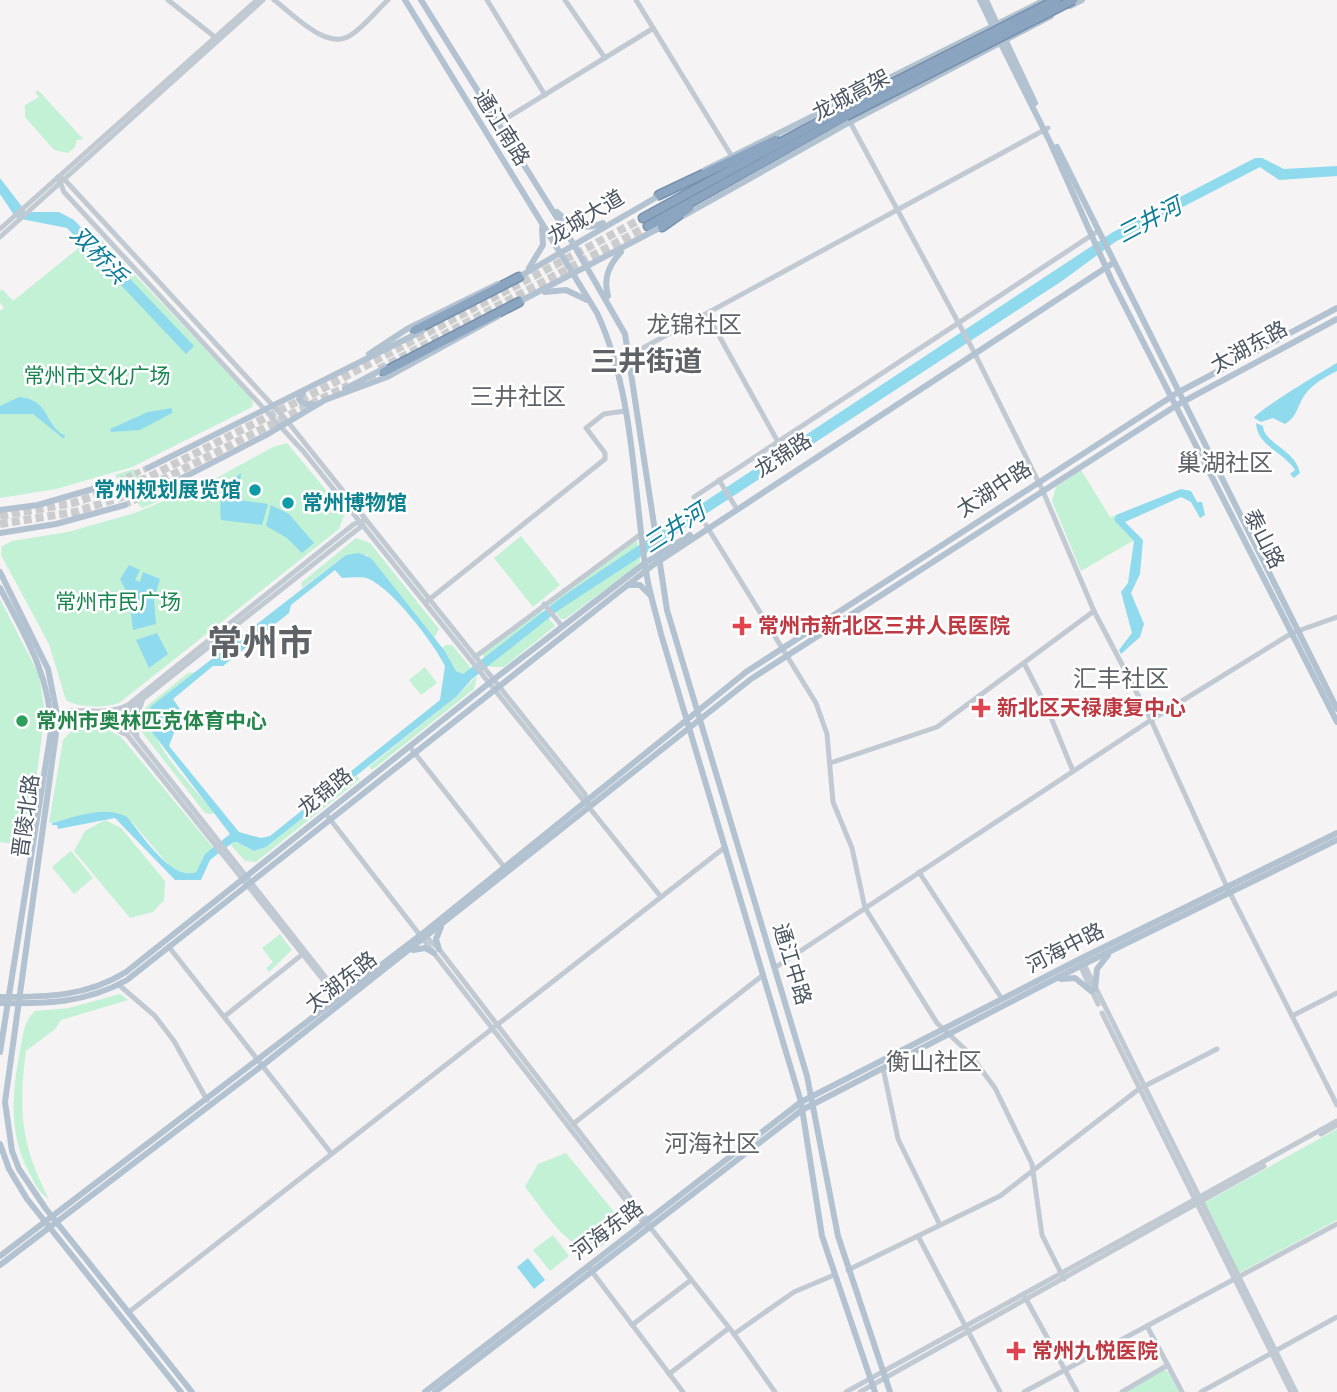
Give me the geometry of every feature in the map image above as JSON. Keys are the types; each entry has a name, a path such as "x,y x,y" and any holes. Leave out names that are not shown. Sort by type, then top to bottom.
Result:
{"highway":[{"name":"龙城高架","path":"846,116 1056,0"},
{"name":"龙城高架","path":"645,222 1073,0"},
{"path":"659,195 846,116"},
{"path":"662,227 846,116"},
{"path":"415,330 522,275"},
{"path":"384,372 519,302"}],"main road":[{"name":"通江南路","path":"405,0 572,274"},
{"path":"980,0 1046,129 1094,233"},
{"path":"986,0 994,24"},
{"name":"龙城大道","path":"148,468 344,371 522,275 624,213 731,155 1045,0"},
{"path":"846,116 1082,0"},
{"name":"通江南路","path":"423,1 497,124 575,244"},
{"path":"546,200 567,221 584,228 593,227 624,213"},
{"path":"522,275 540,253 545,238 533,211"},
{"name":"龙城大道","path":"536,295 662,227"},
{"name":"泰山路","path":"1094,233 1106,262 1295,632 1337,722"},
{"path":"575,244 615,314"},
{"path":"629,246 612,262 605,284 630,355"},
{"name":"龙锦路","path":"4,1000 62,1003 119,985 562,626 645,563 657,559 1106,262 1113,263"},
{"name":"泰山路","path":"1113,263 1175,395"},
{"path":"572,274 593,306 612,346 625,411 642,537"},
{"path":"160,489 325,400 387,377 483,326 519,302 536,295 566,290 580,295 593,306"},
{"name":"太湖中路","path":"686,725 696,711 782,647 1038,481 1175,395 1337,308"},
{"name":"太湖东路","path":"1180,404 1337,319"},
{"name":"龙锦路","path":"707,526 974,351"},
{"name":"通江中路","path":"630,355 657,559 667,610 776,967 812,1100 838,1237 890,1392"},
{"path":"304,391 299,399 302,403 315,405"},
{"name":"太湖中路","path":"699,721 787,655 1042,489 1180,404"},
{"path":"0,508 23,508 110,484"},
{"path":"0,533 56,524 125,505"},
{"path":"0,540 17,530"},
{"name":"通江中路","path":"642,537 651,593 686,725 801,1106 822,1236 873,1385"},
{"name":"龙锦路","path":"493,684 626,586 645,563"},
{"name":"晋陵北路","path":"0,572 48,669 55,715 5,1102 8,1130 19,1169 192,1392"},
{"path":"626,586 640,584 651,593"},
{"name":"晋陵北路","path":"0,588 42,671 55,715 4,1000 0,1052"},
{"name":"泰山路","path":"1295,632 1337,709"},
{"name":"太湖东路","path":"55,1218 424,936 686,725 699,721"},
{"name":"河海中路","path":"812,1100 1045,984 1081,962 1115,949 1337,833"},
{"name":"河海中路","path":"812,1100 883,1068 1002,999 1337,840"},
{"name":"太湖东路","path":"340,998 408,951 506,870"},
{"name":"龙锦路","path":"17,1000 89,990 114,979 248,881"},
{"path":"408,951 425,948 436,951 436,939 444,923"},
{"path":"1045,984 1075,978 1093,990 1097,969 1115,949"},
{"name":"太湖东路","path":"0,1265 55,1218 206,1100 261,1062"},
{"name":"河海东路","path":"435,1392 647,1224 812,1100"},
{"path":"0,1144 15,1180 47,1225 181,1392"},
{"name":"太湖东路","path":"0,1256 47,1225"},
{"name":"河海东路","path":"425,1392 590,1269"}],"street":[{"path":"168,0 216,39"},
{"path":"29,208 257,0"},
{"path":"216,39 263,0"},
{"path":"274,0 320,34 332,39 352,35 388,0"},
{"path":"487,0 545,95"},
{"path":"565,0 605,58"},
{"path":"636,0 731,155"},
{"path":"497,124 652,29"},
{"path":"846,116 974,351 1042,489 1094,611 1151,720 1229,890 1337,1105"},
{"path":"630,355 1046,129"},
{"path":"0,229 59,185 61,178"},
{"path":"61,178 284,424 661,897"},
{"path":"59,185 269,407"},
{"path":"0,237 17,218"},
{"path":"694,497 721,483 778,442 1094,233"},
{"path":"707,314 778,442"},
{"path":"427,602 605,459 605,453 586,428 604,414 625,411"},
{"path":"721,483 736,506"},
{"path":"55,715 75,721 111,722 120,717 363,522"},
{"path":"55,715 76,711 112,712 128,705 363,522"},
{"path":"707,526 816,703 827,734 833,802 852,848 864,908 946,1031 969,1053 995,1088 1034,1170 1042,1235 1062,1277"},
{"path":"475,661 545,606 642,537"},
{"path":"545,606 562,626"},
{"path":"830,763 937,727 1094,611"},
{"path":"776,967 1151,720 1295,632 1337,617"},
{"path":"1024,663 1047,708 1073,771"},
{"path":"140,742 134,722 146,698"},
{"path":"120,717 128,705"},
{"path":"75,721 71,718 76,711"},
{"path":"112,712 120,717 218,843"},
{"path":"120,717 128,736 224,850 340,998"},
{"path":"96,721 128,736"},
{"path":"411,749 506,870"},
{"path":"328,816 496,1026 734,1334 775,1392"},
{"path":"129,1312 724,848"},
{"path":"919,872 1002,999"},
{"path":"169,947 331,1153"},
{"path":"225,1016 304,953"},
{"path":"1081,962 1293,1392"},
{"path":"571,1126 763,975"},
{"path":"119,985 155,1016 168,1032 206,1100"},
{"path":"1292,1016 1337,993"},
{"path":"848,1270 1000,1196 1141,1088 1217,1049"},
{"path":"883,1068 898,1139 940,1226"},
{"path":"859,1392 873,1385 884,1374 1337,1123"},
{"path":"1024,1392 1337,1224"},
{"path":"918,1236 1000,1392"},
{"path":"590,1269 683,1392"},
{"path":"734,1334 794,1292 834,1275"},
{"path":"632,1325 691,1280"},
{"path":"1026,1297 1077,1392"},
{"path":"1201,1392 1337,1317"},
{"path":"1147,1326 1182,1392"},
{"path":"669,1374 729,1328"},
{"path":"1122,1392 1168,1365"},
{"path":"846,1392 873,1385"}],"green space":[{"path":"38,90 83,139 77,140 75,147 68,153 54,150 25,117 25,105 39,97 35,93"},
{"name":"常州市文化广场","path":"96,234 248,394 253,402 252,407 132,467 56,489 0,498 0,311 4,308 0,302 0,291 2,289 13,301"},
{"name":"常州市民广场","path":"287,443 345,513 339,529 119,703 92,706 78,705 66,700 49,644 1,555 2,546 12,541 68,532 135,513 213,480 273,447"},
{"path":"133,469 159,501 142,508 115,475"},
{"path":"1081,470 1110,517 1116,515 1114,520 1134,540 1081,571 1052,501 1056,487"},
{"path":"521,536 560,585 533,607 494,558"},
{"path":"356,538 370,543 439,629 434,638 367,555 346,555 302,588 301,583"},
{"path":"637,540 640,561 637,566 565,619 561,619 549,604"},
{"name":"常州市奥林匹克体育中心","path":"0,599 39,675 45,713 27,846 0,842"},
{"path":"541,609 555,626 504,667 490,667 482,654"},
{"path":"452,645 471,668 463,674 456,671 442,648"},
{"path":"425,667 437,683 421,695 409,680"},
{"path":"196,672 150,707 150,720 162,748 214,812 211,814 205,813 138,727 141,713 147,706 188,673"},
{"path":"477,676 474,689 372,770 369,767 457,696"},
{"path":"76,726 105,728 121,737 214,849 205,854 196,872 191,874 173,870 132,822 102,812 49,823 63,740"},
{"path":"357,776 360,779 256,862 245,861 230,844 237,842 254,851 266,847"},
{"path":"105,820 121,828 165,881 164,900 153,912 130,918 74,851 85,831"},
{"path":"71,851 93,878 74,894 52,867"},
{"path":"280,934 292,950 269,972 266,968 273,962 262,948"},
{"path":"120,994 128,1000 61,1020 55,1029 26,1051 22,1091 24,1127 32,1161 49,1199 40,1191 30,1174 15,1129 15,1083 26,1025 35,1011 69,1008"},
{"path":"1337,1129 1337,1220 1241,1272 1237,1271 1204,1203"},
{"path":"566,1153 619,1218 606,1242 592,1249 581,1247 559,1230 525,1187 538,1164"},
{"path":"553,1235 569,1256 550,1271 533,1250"},
{"path":"1163,1369 1169,1373 1179,1392 1124,1392"}],"water":[{"name":"三井河","path":"1255,158 1262,158 1284,169 1337,166 1337,176 1279,180 1260,167 1115,242 1062,281 559,610 472,679 457,696 266,847 254,851 237,842 232,843 210,860 201,880 175,880 115,818 58,829 57,825 52,825 90,813 118,814 127,817 167,863 186,873 196,872 205,854 230,834 152,732 150,707 346,555 359,553 371,558 444,650 456,671 463,674 562,597 1113,232","holes":["335,570 342,578 369,579 389,594 412,618 445,666 440,700 270,836 261,838 239,832 169,746 182,712 173,699 213,666 223,666 289,613 291,605"]},
{"name":"双桥浜","path":"0,178 26,212 59,212 74,220 194,346 186,354 67,228 16,218 0,194"},
{"path":"1337,363 1337,371 1311,388 1285,424 1273,418 1261,422 1254,418 1278,399"},
{"path":"19,397 29,399 42,407 53,425 65,436 64,439 33,414 0,414 0,406"},
{"path":"172,408 172,413 140,430 111,432 110,429 148,412"},
{"path":"1256,423 1263,426 1268,438 1297,465 1300,473 1294,478 1290,474 1295,470 1261,438"},
{"path":"241,473 239,500 268,504 262,525 221,520 220,505 223,493"},
{"path":"1181,489 1191,491 1197,502 1202,502 1205,515 1200,518 1191,502 1181,497 1125,522 1143,540 1140,574 1131,593 1144,624 1140,637 1121,654 1119,650 1132,633 1121,592 1128,583 1134,541 1114,520 1116,515"},
{"path":"271,505 289,514 314,543 302,553 287,538 266,526"},
{"path":"129,565 140,570 135,580 140,582 143,572 160,579 154,599 156,624 133,630 129,597 120,579"},
{"path":"157,633 168,654 149,668 136,640"},
{"path":"528,1258 545,1280 534,1289 517,1267"}],"tunnel":[{"path":"0,516 73,503 147,478 320,390 643,218"},
{"path":"379,369 648,226"},
{"path":"358,386 384,372"},
{"path":"0,524 75,512 138,492 349,385"},
{"path":"110,484 148,468"},
{"path":"125,505 161,489"}],"place":[{"name":"常州规划展览馆","path":"255,490"},
{"name":"常州博物馆","path":"288,503"},
{"name":"常州市新北区三井人民医院","path":"742,626"},
{"name":"新北区天禄康复中心","path":"981,708"},
{"name":"常州市奥林匹克体育中心","path":"22,721"},
{"name":"常州九悦医院","path":"1016,1351"}],"district":[{"name":"龙锦社区","path":"694,325"},
{"name":"三井街道","path":"646,361"},
{"name":"三井社区","path":"518,397"},
{"name":"巢湖社区","path":"1225,463"},
{"name":"常州市","path":"260,643"},
{"name":"汇丰社区","path":"1121,679"},
{"name":"衡山社区","path":"934,1062"},
{"name":"河海社区","path":"712,1144"}]}
